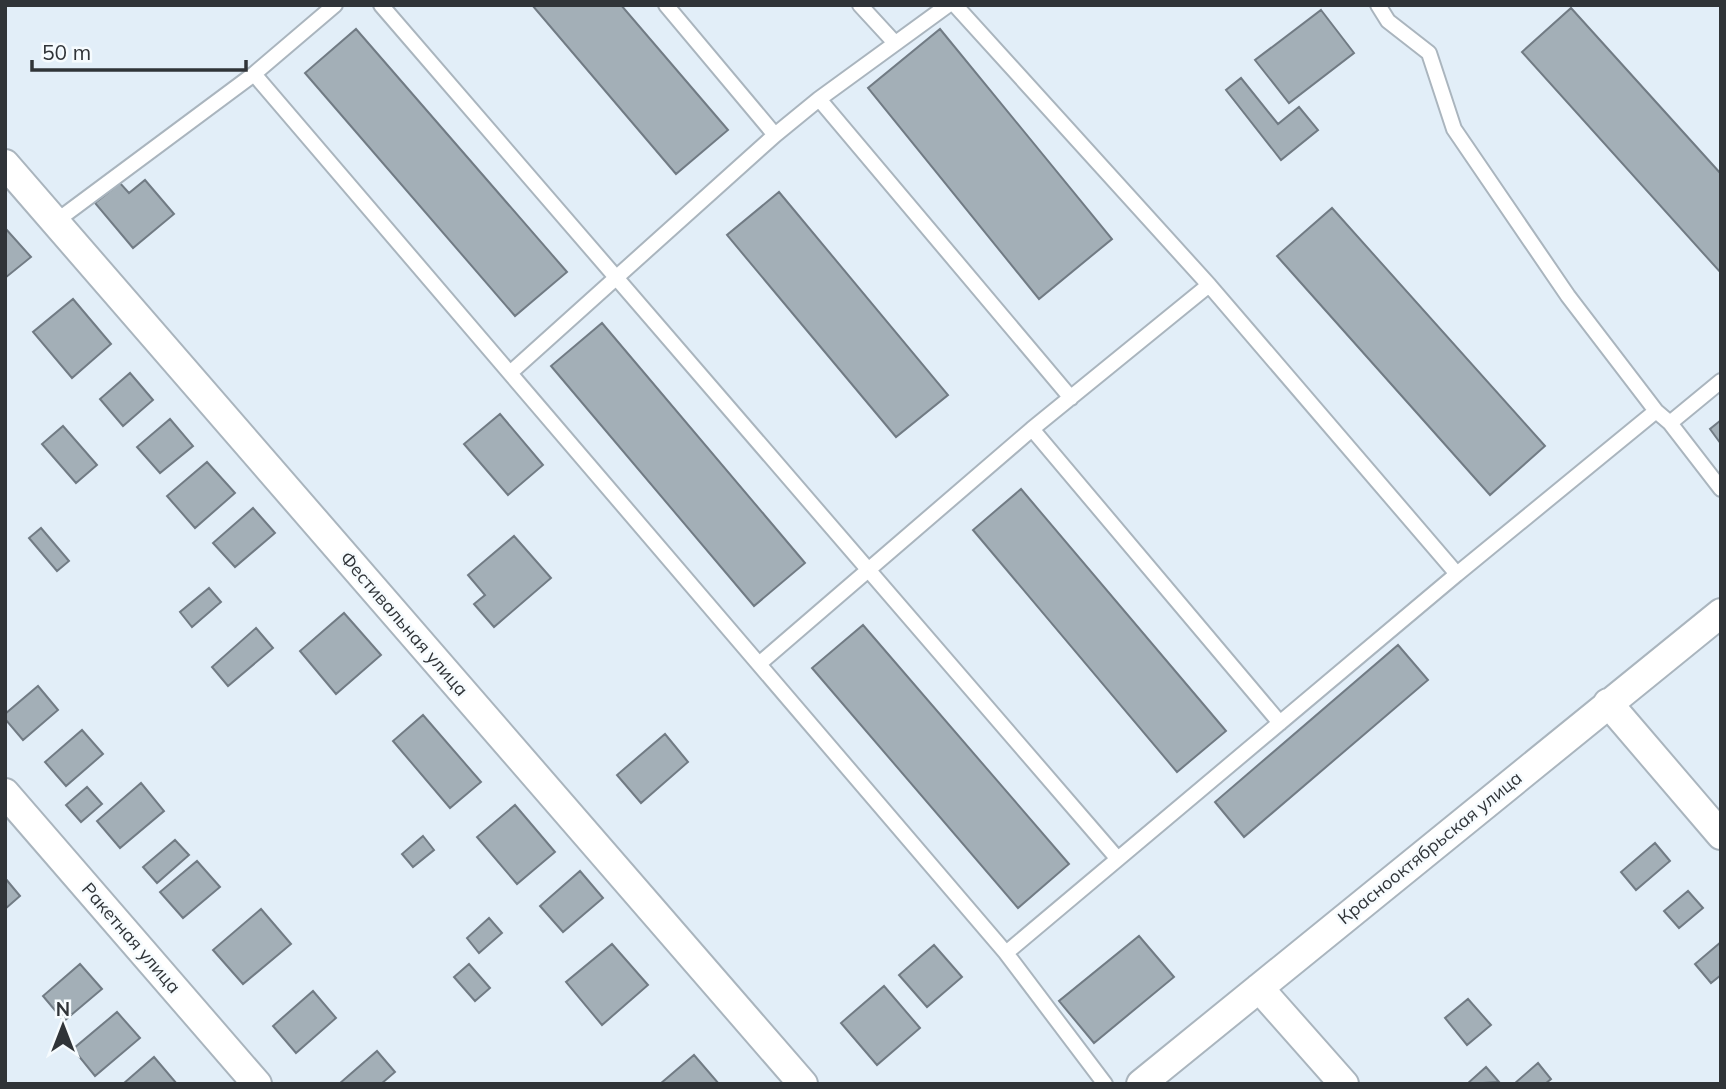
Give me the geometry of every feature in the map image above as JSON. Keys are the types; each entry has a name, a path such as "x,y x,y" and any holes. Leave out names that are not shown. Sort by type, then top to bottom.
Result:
{"street":[{"name":"Фестивальная улица","path":"5,164 803,1084"},
{"name":"Краснооктябрьская улица","path":"1141,1084 1721,613"},
{"path":"1608,703 1721,835"},
{"name":"Ракетная улица","path":"5,793 257,1084"},
{"path":"1259,988 1344,1084"}],"lane":[{"path":"55,222 254,74 335,5"},
{"path":"381,5 1117,858"},
{"path":"666,5 775,135"},
{"path":"860,5 895,43"},
{"path":"510,373 775,135 818,99 948,5"},
{"path":"955,5 1209,285 1457,574"},
{"path":"1378,5 1388,21 1429,53 1454,130 1568,296 1656,411 1670,423 1721,489"},
{"path":"254,74 1006,953 1105,1084"},
{"path":"818,99 1071,398"},
{"path":"759,664 1032,429 1209,285"},
{"path":"1670,423 1721,381"},
{"path":"1006,953 1457,574 1656,411"},
{"path":"1032,429 1280,723"}],"building":[{"path":"532,5 621,5 728,130 676,174"},
{"path":"1571,8 1721,174 1721,273 1522,52"},
{"path":"1321,10 1354,53 1289,103 1255,60"},
{"path":"356,29 567,272 515,316 305,73"},
{"path":"940,29 1112,239 1039,299 868,88"},
{"path":"1241,78 1278,124 1299,107 1318,130 1281,160 1226,90"},
{"path":"145,180 174,214 133,248 95,203 120,183 129,193"},
{"path":"779,192 948,395 896,437 727,235"},
{"path":"1332,208 1545,446 1490,495 1277,256"},
{"path":"5,228 31,257 5,278"},
{"path":"73,299 111,344 72,378 33,332"},
{"path":"602,323 805,563 754,606 551,366"},
{"path":"130,373 153,400 123,426 100,399"},
{"path":"500,414 543,465 508,495 464,444"},
{"path":"170,419 193,446 160,473 137,447"},
{"path":"1721,420 1721,444 1710,429"},
{"path":"63,426 97,465 76,483 42,444"},
{"path":"207,462 235,493 195,528 167,496"},
{"path":"1021,489 1226,731 1177,772 973,530"},
{"path":"253,508 275,533 235,567 213,543"},
{"path":"41,528 69,561 57,571 29,538"},
{"path":"514,536 551,578 494,627 474,604 485,595 468,575"},
{"path":"209,588 221,602 192,627 180,612"},
{"path":"344,613 381,655 336,694 300,651"},
{"path":"863,625 1069,864 1018,908 812,668"},
{"path":"256,628 273,648 228,686 212,667"},
{"path":"1398,645 1428,680 1244,837 1215,802"},
{"path":"38,686 58,710 23,740 5,719 5,714"},
{"path":"423,715 481,782 450,808 393,741"},
{"path":"82,730 103,754 66,786 45,762"},
{"path":"665,734 688,762 641,803 617,775"},
{"path":"141,783 164,811 120,848 97,821"},
{"path":"87,787 102,804 81,822 66,805"},
{"path":"515,805 555,852 517,884 477,837"},
{"path":"423,836 434,850 413,867 402,854"},
{"path":"175,840 189,855 157,883 143,867"},
{"path":"1655,843 1670,861 1636,890 1621,872"},
{"path":"197,861 220,887 183,918 160,892"},
{"path":"580,871 603,898 563,932 540,906"},
{"path":"5,878 20,896 5,909"},
{"path":"1688,891 1703,908 1679,928 1664,911"},
{"path":"261,909 291,944 243,984 213,950"},
{"path":"489,918 502,933 479,953 467,938"},
{"path":"1139,936 1174,977 1094,1043 1059,1001"},
{"path":"1721,942 1721,975 1711,983 1695,964"},
{"path":"612,944 648,985 602,1025 566,982"},
{"path":"934,945 962,977 927,1007 899,975"},
{"path":"80,964 102,989 64,1021 43,996"},
{"path":"469,964 490,988 475,1001 454,977"},
{"path":"884,986 920,1028 877,1065 841,1023"},
{"path":"313,991 336,1018 296,1053 273,1026"},
{"path":"1468,999 1491,1025 1467,1045 1445,1018"},
{"path":"117,1012 140,1038 95,1076 73,1049"},
{"path":"377,1051 395,1072 381,1084 339,1084"},
{"path":"694,1055 719,1084 660,1084"},
{"path":"154,1057 177,1084 123,1084"},
{"path":"1538,1063 1551,1079 1545,1084 1514,1084"},
{"path":"1486,1067 1499,1082 1467,1084"}]}
